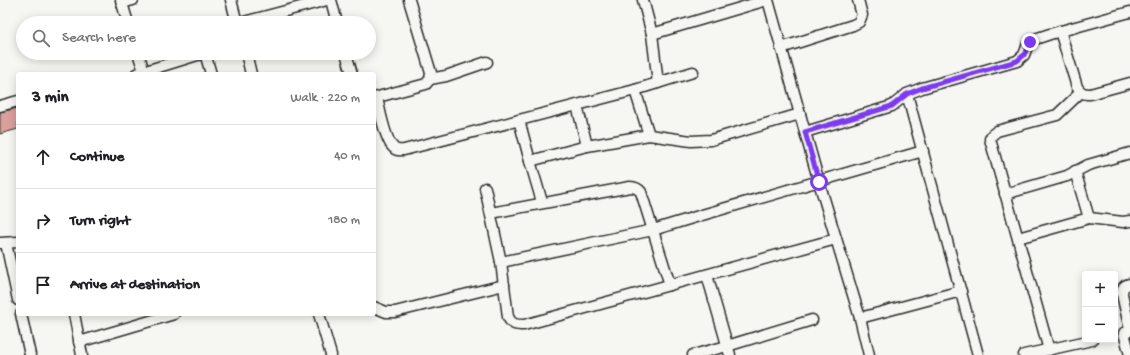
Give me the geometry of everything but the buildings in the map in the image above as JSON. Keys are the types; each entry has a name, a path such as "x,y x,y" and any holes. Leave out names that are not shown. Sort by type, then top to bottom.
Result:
{"street":[{"path":"126,16 121,2 133,0"},
{"path":"231,0 237,16"},
{"path":"266,16 327,0"},
{"path":"331,0 336,16"},
{"path":"376,98 426,84 430,79 431,73 409,0"},
{"path":"643,0 652,34 658,84"},
{"path":"652,34 748,3 768,0 819,182 860,318 869,355"},
{"path":"781,48 859,22 862,14 858,0"},
{"path":"805,132 880,110 897,103 907,94 922,88 1017,61 1024,55 1030,42 1060,31 1130,12"},
{"path":"1060,31 1080,93"},
{"path":"139,60 142,72"},
{"path":"145,72 183,60"},
{"path":"207,60 210,72"},
{"path":"248,60 251,72"},
{"path":"348,60 351,72"},
{"path":"430,79 446,76 487,62"},
{"path":"376,101 390,144 394,149 404,150 658,84 693,72"},
{"path":"1080,93 1090,94 1130,82"},
{"path":"635,90 649,136"},
{"path":"1049,350 990,138 997,131 1057,115 1080,93"},
{"path":"907,94 978,355"},
{"path":"0,106 16,102"},
{"path":"577,105 587,146"},
{"path":"530,161 587,146 649,136 691,141 711,140 800,114"},
{"path":"519,120 542,202"},
{"path":"501,262 652,230 923,151"},
{"path":"1005,194 1056,179 1088,164 1130,153"},
{"path":"1075,171 1089,218"},
{"path":"491,213 542,202 630,186 634,187 641,192 670,285"},
{"path":"486,188 501,262 508,317 510,322 517,325 524,325 836,240"},
{"path":"1018,238 1089,218 1123,222 1130,221"},
{"path":"16,242 3,243 16,292"},
{"path":"707,276 728,351"},
{"path":"1130,284 1125,285 1122,288 1125,332 1130,355"},
{"path":"376,309 386,312 395,312 504,285"},
{"path":"860,318 961,291"},
{"path":"21,316 30,355"},
{"path":"74,316 82,355"},
{"path":"79,342 167,316"},
{"path":"321,316 331,355"},
{"path":"693,355 728,351 812,320"},
{"path":"1024,355 1082,342"}],"route":[{"path":"819,182 805,132 892,106 913,91 1017,61 1024,55 1030,42"}]}
